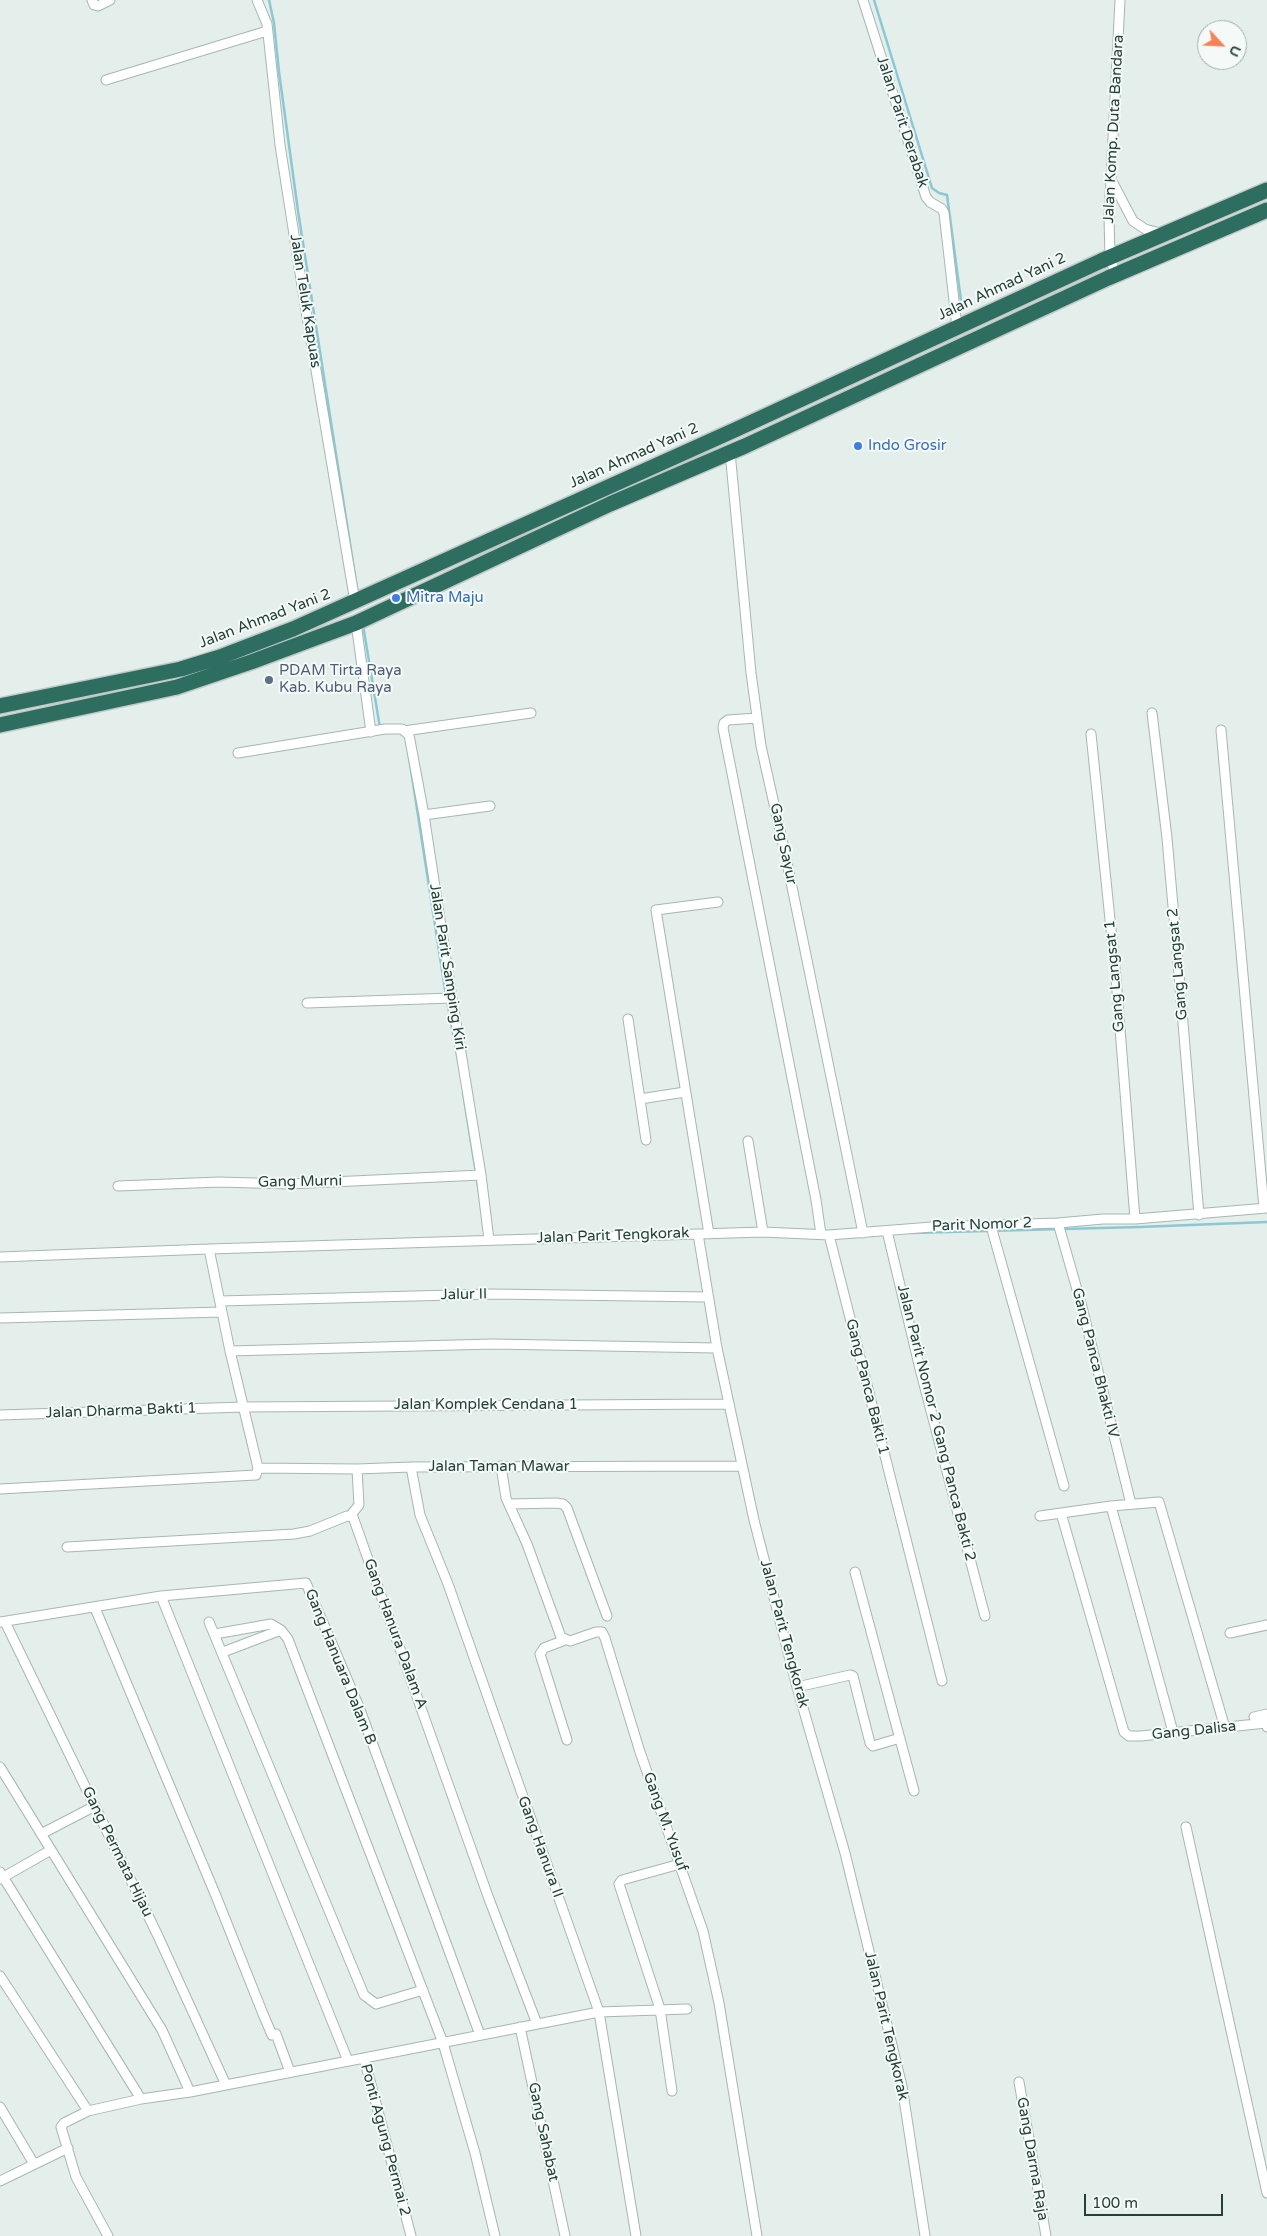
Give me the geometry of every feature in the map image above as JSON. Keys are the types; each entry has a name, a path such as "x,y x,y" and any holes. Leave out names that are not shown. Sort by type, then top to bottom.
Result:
{"highway":[{"name":"Jalan Ahmad Yani 2","path":"0,706 181,669 220,657 359,601 604,488 738,430 957,327 1267,190"},
{"path":"0,725 177,687 360,621 610,504 730,452 1116,275 1267,210"},
{"path":"604,488 610,504"}],"street":[{"path":"92,0 94,5 98,6 110,0"},
{"name":"Jalan Parit Derabak","path":"863,0 926,197 930,202 942,209 944,213 957,327"},
{"name":"Jalan Komp. Duta Bandara","path":"1116,275 1110,258 1109,217 1120,0"},
{"name":"Jalan Teluk Kapuas","path":"260,1 268,31 280,145 305,305 359,601"},
{"path":"106,80 268,31"},
{"path":"1112,180 1133,221 1145,229 1164,234"},
{"name":"Gang Sayur","path":"730,452 757,718 863,1232"},
{"path":"360,621 378,731"},
{"path":"238,753 378,731 404,730 531,713"},
{"name":"Gang Langsat 2","path":"1152,713 1178,953 1199,1214"},
{"name":"Gang Panca Bakti 1","path":"757,718 728,720 724,723 723,728 816,1200 942,1681"},
{"name":"Jalan Parit Samping Kiri","path":"404,730 411,739 424,815 447,998 481,1175 489,1240"},
{"path":"1222,730 1265,1208"},
{"name":"Gang Langsat 1","path":"1090,734 1116,978 1135,1220"},
{"path":"424,815 490,806"},
{"path":"709,1234 656,910 718,902"},
{"path":"307,1003 447,998"},
{"path":"628,1019 646,1140"},
{"path":"640,1099 686,1092"},
{"path":"748,1141 763,1232"},
{"name":"Gang Murni","path":"118,1186 220,1182 289,1184 481,1175"},
{"name":"Parit Nomor 2","path":"698,1234 763,1232 825,1234 1058,1223 1103,1219 1135,1220 1265,1208"},
{"name":"Gang Panca Bhakti IV","path":"1058,1223 1082,1307 1131,1504"},
{"path":"991,1226 1064,1486"},
{"name":"Jalan Parit Nomor 2 Gang Panca Bakti 2","path":"887,1231 920,1369 985,1616"},
{"name":"Jalan Parit Tengkorak","path":"0,1257 223,1247 698,1234 717,1348 741,1466 797,1687 845,1854 902,2086 925,2236"},
{"path":"0,1489 253,1476 258,1473 209,1249"},
{"name":"Jalur II","path":"220,1301 492,1294 708,1297"},
{"path":"0,1318 222,1312"},
{"path":"230,1351 492,1344 717,1348"},
{"name":"Jalan Komplek Cendana 1","path":"243,1407 729,1404"},
{"name":"Jalan Dharma Bakti 1","path":"0,1415 243,1407"},
{"path":"501,1466 504,1491 527,1544 561,1637 565,1640 544,1648 540,1654 567,1740"},
{"name":"Jalan Taman Mawar","path":"258,1468 357,1470 501,1466 741,1466"},
{"name":"Gang Hanura II","path":"411,1467 414,1492 420,1515 448,1584 599,2012 636,2236"},
{"path":"66,1547 294,1534 310,1531 350,1516 359,1505 357,1470"},
{"path":"1040,1516 1111,1506 1160,1502 1225,1728"},
{"path":"510,1504 556,1503 563,1504 567,1508 607,1616"},
{"path":"1111,1506 1173,1732"},
{"name":"Gang Dalisa","path":"1061,1513 1124,1732 1130,1736 1225,1728 1267,1722"},
{"name":"Gang Hanura Dalam A","path":"350,1516 356,1526 489,1899 537,2024"},
{"path":"855,1572 914,1791"},
{"name":"Gang Hanuara Dalam B","path":"2,1622 161,1596 304,1583 308,1585 359,1707 480,2035"},
{"path":"108,2236 76,2177 62,2125 88,2111 141,2098 190,2092 348,2061 161,1596"},
{"path":"95,1608 216,1896 263,2014 272,2035 276,2034 290,2072"},
{"name":"Gang Permata Hijau","path":"2,1622 95,1806 226,2085"},
{"path":"210,1622 364,1994 376,2004 422,1990"},
{"path":"215,1634 271,1624 281,1630 288,1639 443,2043 475,2153 495,2236"},
{"path":"1230,1632 1267,1625"},
{"path":"223,1652 281,1630"},
{"name":"Gang M. Yusuf","path":"565,1640 570,1641 596,1632 602,1632 605,1638 640,1752 703,1931 720,2003 757,2236"},
{"path":"797,1687 850,1674 853,1676 870,1743 873,1746 900,1738"},
{"path":"1254,1717 1267,1722"},
{"path":"0,1767 162,2030 190,2092"},
{"path":"41,1834 95,1806"},
{"path":"1186,1827 1267,2193"},
{"path":"51,1850 1,1876 141,2098"},
{"path":"672,2091 660,2009 619,1884 622,1880 680,1864"},
{"path":"0,1976 88,2111"},
{"path":"364,2058 599,2012 687,2009"},
{"name":"Gang Sahabat","path":"520,2027 565,2236"},
{"name":"Ponti Agung Permai 2","path":"348,2061 364,2058 411,2236"},
{"name":"Gang Darma Raja","path":"1019,2082 1046,2236"},
{"path":"0,2107 34,2164"},
{"path":"0,2181 68,2148"}],"waterway":[{"path":"269,0 274,23 298,211 358,595"},
{"path":"874,0 932,188 939,193 947,195 962,308"},
{"path":"363,625 380,728"},
{"path":"409,757 446,996"},
{"path":"447,1001 458,1060"},
{"path":"463,1092 480,1198"},
{"path":"911,1233 1267,1222"}],"place":[{"name":"Indo Grosir","path":"858,446"},
{"name":"Mitra Maju","path":"396,598"},
{"name":"PDAM Tirta Raya Kab. Kubu Raya","path":"269,680"}]}
